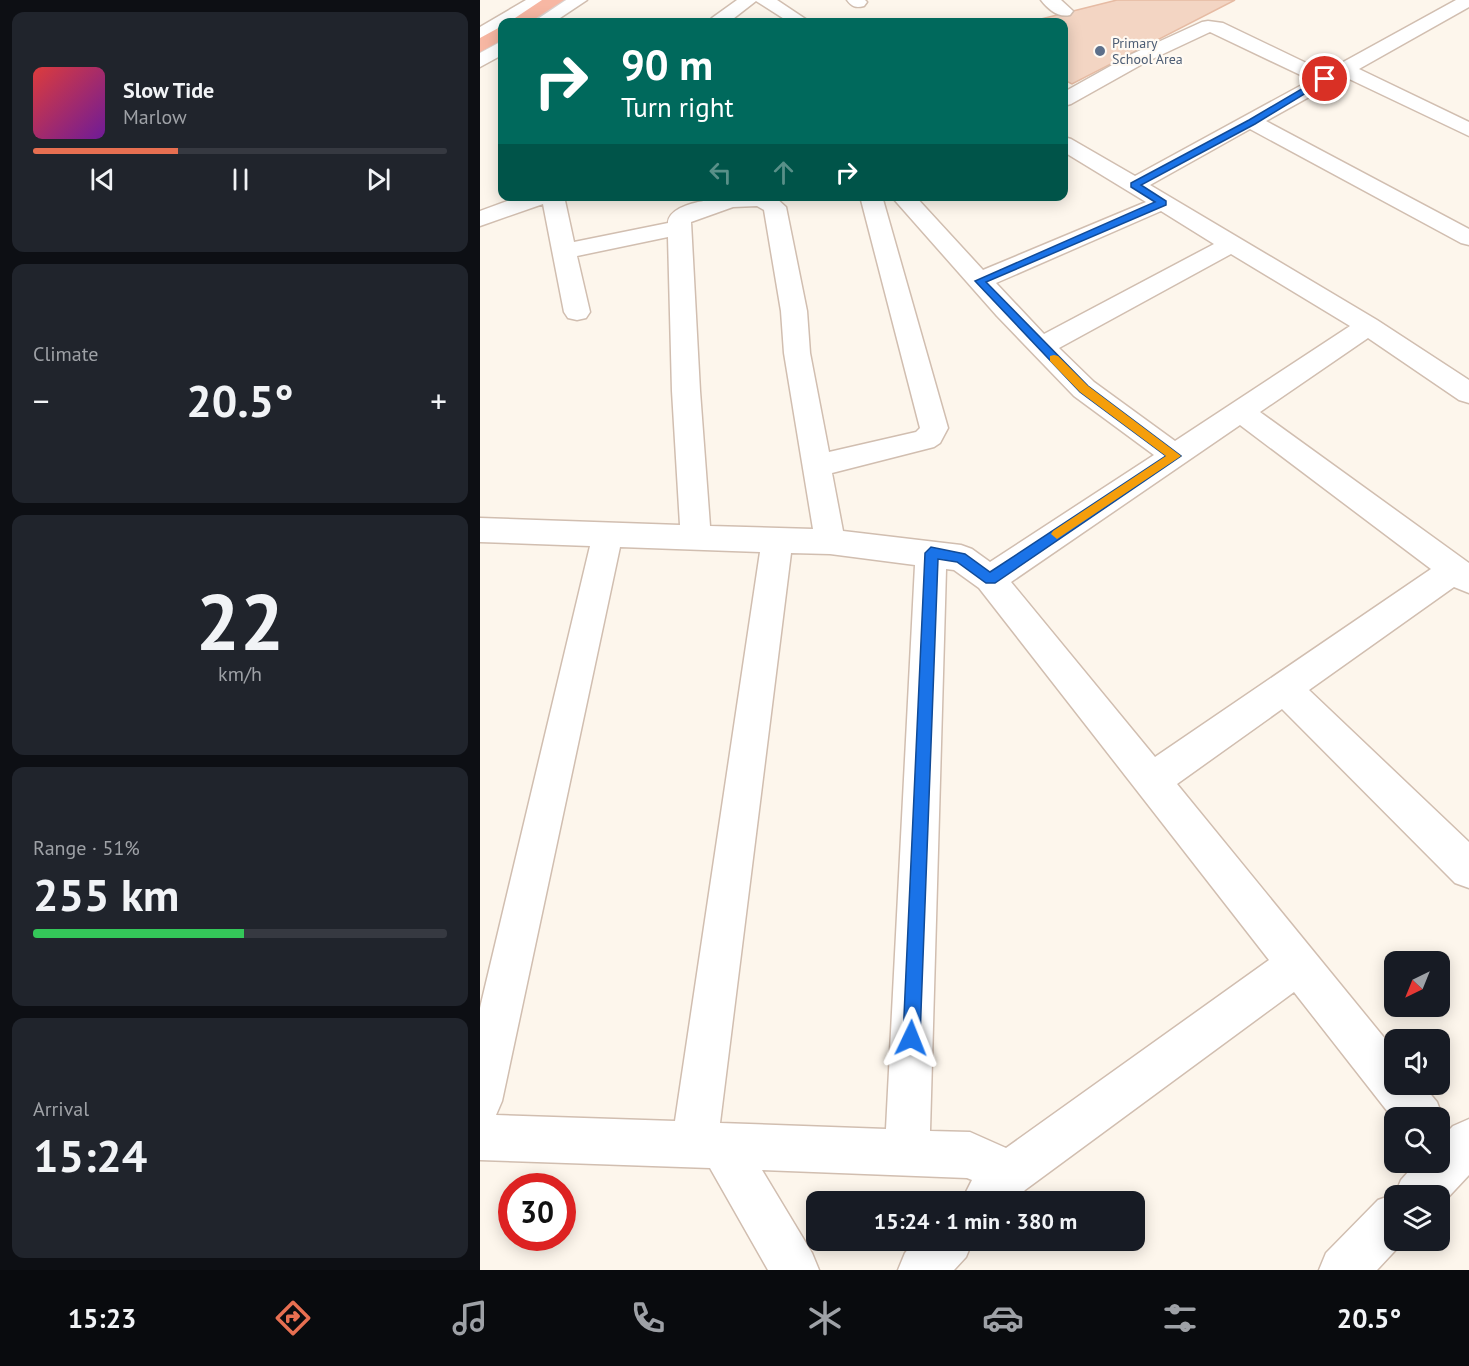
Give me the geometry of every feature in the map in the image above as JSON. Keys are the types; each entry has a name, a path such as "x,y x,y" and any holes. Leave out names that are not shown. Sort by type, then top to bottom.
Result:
{"highway":[{"path":"525,18 555,0"},
{"path":"480,46 498,35"}],"street":[{"path":"508,18 538,0"},
{"path":"549,18 579,0"},
{"path":"723,18 748,0"},
{"path":"764,0 794,18"},
{"path":"1134,185 1252,122 1343,68 1465,6"},
{"path":"480,35 498,24"},
{"path":"1068,98 1139,58 1208,26 1217,27 1325,79"},
{"path":"480,61 498,50"},
{"path":"1343,68 1469,130"},
{"path":"1252,122 1469,238"},
{"path":"1068,144 1368,326 1469,393"},
{"path":"480,219 530,201"},
{"path":"554,201 577,312"},
{"path":"696,536 679,218 739,201"},
{"path":"769,201 775,207 794,311 797,352 830,542"},
{"path":"816,466 924,440 930,436 934,428 872,201"},
{"path":"907,201 1084,389 1175,456"},
{"path":"980,281 1162,203"},
{"path":"566,251 678,228"},
{"path":"1042,346 1232,244"},
{"path":"990,579 1368,326"},
{"path":"1151,781 1284,689 1462,574 1240,411"},
{"path":"480,530 830,542 961,558 990,579 1412,1107"},
{"path":"480,1101 608,533"},
{"path":"777,539 708,1147 795,1270"},
{"path":"907,1154 931,553"},
{"path":"1284,689 1469,869"},
{"path":"480,1137 970,1155 997,1188 1298,964"},
{"path":"1425,1185 1454,1147"},
{"path":"1343,1270 1384,1228"},
{"path":"922,1270 939,1251"}],"building":[{"name":"Primary School Area","path":"1117,0 1235,0 1072,84 1068,82 1068,18 1045,18"}],"slow traffic":[{"path":"1054,359 1084,389 1175,456 1057,534"}],"place":[{"name":"Primary School Area","path":"1100,51"}],"route":[{"path":"911,1038 931,553 961,558 990,579 1175,456 1084,389 980,281 1162,203 1134,185 1252,122 1325,79"}]}
